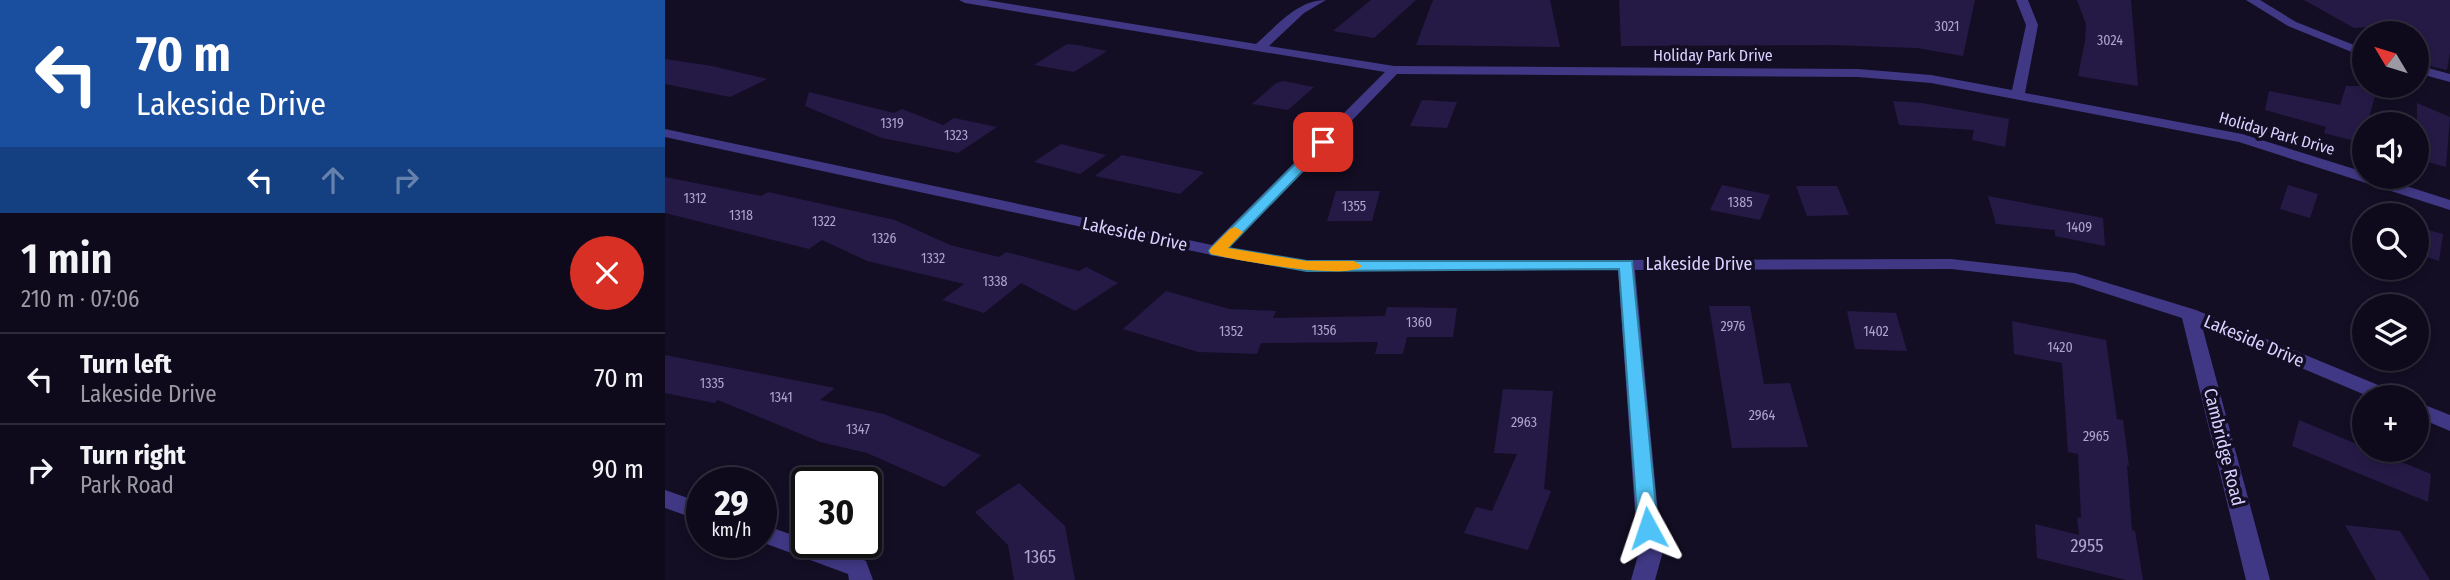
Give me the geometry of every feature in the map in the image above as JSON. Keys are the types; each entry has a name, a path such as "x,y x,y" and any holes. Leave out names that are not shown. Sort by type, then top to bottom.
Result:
{"street":[{"name":"Holiday Park Drive","path":"965,0 1394,70 1858,73 1931,79 2242,138 2450,205"},
{"path":"1006,7 1019,0"},
{"path":"1259,48 1300,11 1320,0"},
{"path":"2018,94 2032,25 2022,0"},
{"path":"2252,0 2292,24 2352,48"},
{"path":"1216,251 1394,70"},
{"path":"2429,72 2450,78"},
{"name":"Lakeside Drive","path":"665,133 1216,251 1307,266 1951,264 2075,278 2190,314 2359,385"},
{"path":"1626,264 1650,555 1643,580"},
{"name":"Cambridge Road","path":"2190,314 2258,580"},
{"path":"2429,415 2450,424"},
{"path":"665,499 686,506"},
{"path":"777,539 858,568 862,580"}],"building":[{"path":"1371,0 1416,0 1374,38 1333,31"},
{"path":"1433,0 1550,0 1560,47 1416,45"},
{"path":"1619,0 1975,0 1963,56 1917,48 1833,45 1621,46"},
{"path":"2077,0 2131,0 2138,86 2078,76 2086,24"},
{"path":"2304,0 2450,0 2450,52 2447,70 2429,66 2429,21 2352,21 2352,27"},
{"path":"1067,44 1107,51 1074,72 1034,65"},
{"path":"665,59 712,66 767,79 730,97 665,84"},
{"path":"1283,81 1314,87 1288,110 1252,104 1276,83"},
{"path":"2346,86 2352,86 2352,98 2375,98 2370,112 2352,112 2352,140 2324,133 2326,127 2265,110 2269,91 2340,105"},
{"path":"809,92 894,113 902,109 943,125 954,118 997,127 958,153 882,138 805,106"},
{"path":"1422,100 1457,102 1447,128 1410,126"},
{"path":"1893,101 1922,103 2009,119 2005,147 1972,140 1974,130 1899,125"},
{"path":"2417,103 2450,117 2446,167 2429,162 2429,112 2417,112"},
{"path":"1061,144 1106,155 1080,174 1034,162"},
{"path":"1122,155 1204,172 1180,194 1095,176"},
{"path":"665,177 761,196 768,192 895,220 950,245 999,257 1006,252 1079,271 1086,267 1118,283 1075,311 1021,283 984,313 942,300 964,284 867,261 822,240 809,249 665,213"},
{"path":"1722,185 1770,195 1760,220 1710,210"},
{"path":"2288,185 2318,194 2310,218 2280,209"},
{"path":"1796,186 1837,186 1849,215 1807,216"},
{"path":"1336,191 1380,191 1372,221 1327,221"},
{"path":"1988,196 2103,218 2105,246 2055,236 2055,230 1996,224"},
{"path":"2429,230 2443,234 2439,261 2429,258"},
{"path":"1166,291 1229,309 1276,311 1273,318 1385,316 1387,307 1457,308 1453,337 1407,337 1403,354 1375,354 1378,342 1261,343 1257,354 1198,352 1123,329"},
{"path":"1709,306 1750,306 1764,384 1790,383 1808,447 1732,448"},
{"path":"1847,311 1896,313 1907,351 1855,349"},
{"path":"2012,321 2106,340 2117,419 2123,420 2129,466 2127,465 2132,530 2135,531 2143,580 2126,580 2037,558 2035,524 2079,535 2077,517 2081,518 2078,454 2068,452 2062,363 2014,354"},
{"path":"665,355 835,388 820,400 884,414 981,455 944,487 867,453 820,442 718,400 714,403 665,393"},
{"path":"1503,389 1553,391 1544,489 1551,491 1528,550 1464,533 1476,507 1492,511 1517,454 1494,453"},
{"path":"2299,420 2352,442 2352,462 2402,462 2431,474 2428,502 2292,446"},
{"path":"1019,483 1065,526 1075,580 1014,580 1008,545 975,512"},
{"path":"2345,525 2400,531 2430,580 2376,580"}],"slow traffic":[{"path":"1235,232 1216,251 1307,266 1354,266"}],"route":[{"path":"1323,142 1216,251 1307,266 1626,264 1648,528"}]}
